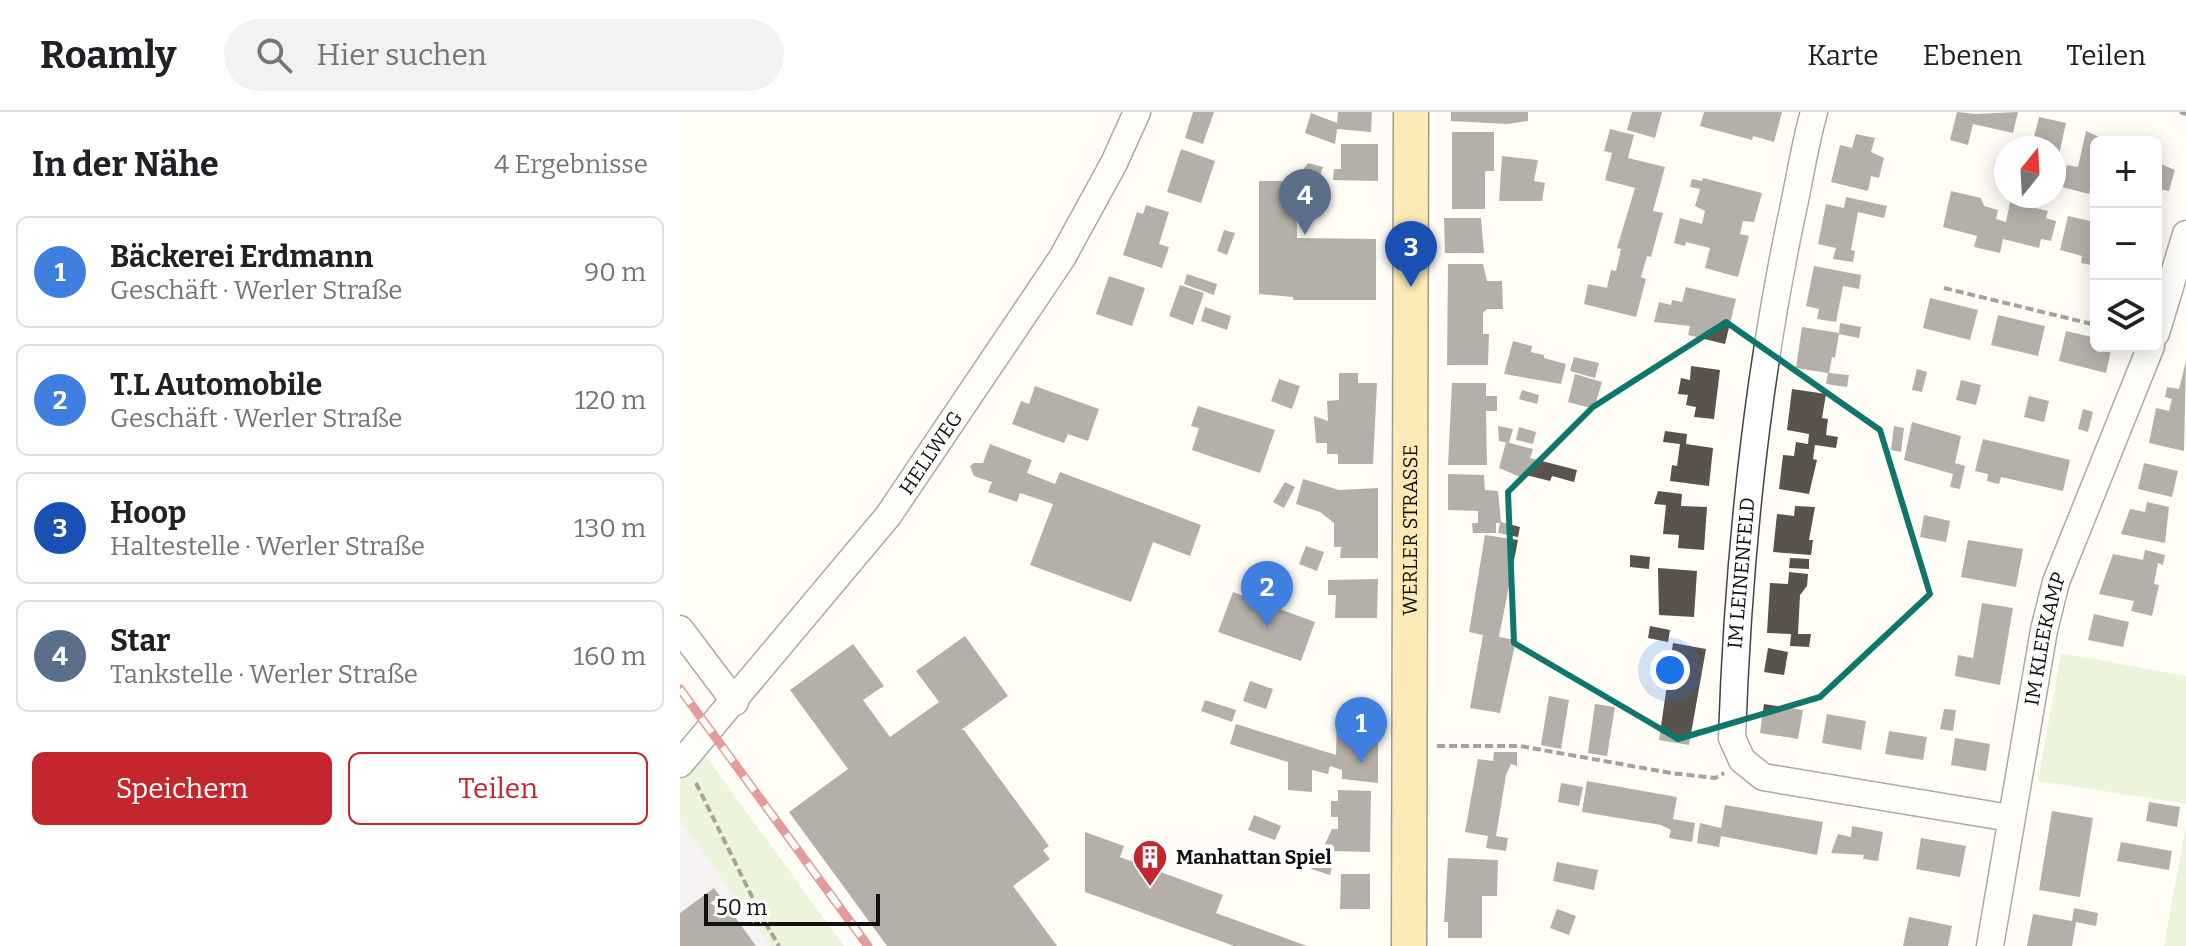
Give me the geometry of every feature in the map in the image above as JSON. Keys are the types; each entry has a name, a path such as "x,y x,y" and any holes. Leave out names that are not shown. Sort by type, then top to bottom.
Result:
{"main road":[{"name":"WERLER STRASSE","path":"1409,946 1407,746 1411,112"}],"street":[{"name":"HELLWEG","path":"684,760 888,516 1062,258 1114,163 1137,112"},
{"name":"IM LEINENFELD","path":"1742,760 1732,738 1732,724 1737,590 1753,439 1775,298 1814,112"},
{"path":"2162,313 2186,234"},
{"name":"IM KLEEKAMP","path":"1990,946 2010,818 2056,582 2149,352"},
{"path":"680,629 735,702"},
{"path":"1742,760 1763,777 2010,818"}],"path":[{"path":"2180,112 2186,114"},
{"path":"1944,288 2090,324"},
{"path":"1407,746 1520,746 1715,778 1742,760"},
{"path":"684,760 779,946"}],"highlighted area":[{"path":"1726,322 1880,430 1930,594 1820,697 1678,739 1514,643 1508,492 1593,407"}],"shaded area":[{"path":"680,821 772,946 680,946"}],"green space":[{"path":"2061,653 2186,676 2186,804 2038,781"},
{"path":"705,755 844,946 771,946 680,821 680,781"},
{"path":"2186,824 2186,946 2164,946"}],"building":[{"path":"1193,112 1214,112 1203,144 1185,138"},
{"path":"1338,112 1372,112 1371,132 1337,129 1335,144 1305,133 1311,113 1337,123"},
{"path":"1451,112 1528,112 1528,121 1507,124 1451,121"},
{"path":"1632,112 1662,112 1655,138 1627,130"},
{"path":"1704,112 1782,112 1774,142 1753,136 1752,140 1700,126"},
{"path":"1957,112 2018,112 2013,133 1973,124 1968,145 1950,140"},
{"path":"2039,117 2066,123 2063,136 2034,136"},
{"path":"1610,129 1634,135 1628,158 1665,167 1653,211 1663,213 1651,257 1647,256 1641,277 1646,279 1636,317 1584,304 1588,284 1607,288 1611,270 1616,271 1621,249 1617,248 1635,188 1605,180 1612,153 1604,151"},
{"path":"2086,131 2097,136 2090,136 2089,194 2066,188 2067,165 2078,167"},
{"path":"1452,132 1494,132 1494,171 1485,171 1485,209 1452,209"},
{"path":"1856,134 1875,138 1871,152 1884,158 1879,178 1871,176 1868,191 1831,182 1840,145 1852,148"},
{"path":"1341,144 1378,144 1378,181 1333,180 1334,169 1341,169"},
{"path":"1181,149 1215,161 1201,203 1167,192"},
{"path":"1502,156 1538,160 1534,181 1545,183 1542,201 1499,201"},
{"path":"1308,163 1323,167 1320,176 1302,171"},
{"path":"2162,165 2175,170 2169,191 2162,190"},
{"path":"1703,178 1762,193 1754,222 1743,221 1740,234 1749,236 1738,277 1705,268 1710,248 1686,242 1685,246 1674,243 1680,218 1702,224 1705,211 1695,206 1700,189 1690,187 1692,179 1702,181"},
{"path":"1259,181 1296,181 1297,238 1376,239 1376,300 1293,300 1293,297 1259,294"},
{"path":"1951,191 1981,198 1984,206 1998,210 1996,219 2006,222 2009,208 2048,211 2046,218 2056,221 2051,241 2041,239 2039,248 2003,239 2000,253 1974,247 1977,236 1943,227"},
{"path":"1846,197 1887,206 1884,218 1858,212 1851,250 1855,251 1853,262 1833,259 1836,248 1818,244 1826,204 1844,208"},
{"path":"1146,205 1169,212 1159,244 1169,247 1162,268 1123,255 1137,212 1143,214"},
{"path":"2068,216 2090,221 2090,265 2081,263 2082,256 2060,250"},
{"path":"1444,218 1481,218 1484,253 1445,253"},
{"path":"1224,230 1235,233 1227,255 1217,251"},
{"path":"1448,264 1483,264 1487,281 1502,281 1503,309 1487,309 1483,313 1483,334 1489,334 1488,365 1447,365"},
{"path":"1814,266 1861,275 1859,289 1843,286 1836,322 1817,319 1819,309 1806,306"},
{"path":"1187,274 1217,284 1214,295 1184,284"},
{"path":"1109,276 1145,288 1132,326 1096,314"},
{"path":"1180,285 1204,293 1193,325 1169,316"},
{"path":"1686,287 1736,299 1725,344 1688,335 1690,326 1654,322 1659,302 1671,305 1672,300 1682,302"},
{"path":"1930,298 1978,310 1970,340 1923,328"},
{"path":"1205,307 1231,316 1227,330 1201,321"},
{"path":"1998,315 2045,326 2038,356 1991,345"},
{"path":"1840,323 1861,327 1859,338 1839,334 1835,358 1832,357 1829,373 1849,375 1847,387 1826,384 1828,373 1796,368 1802,327 1839,333"},
{"path":"2066,331 2090,337 2090,352 2111,352 2106,373 2059,361"},
{"path":"1513,341 1532,346 1531,352 1544,355 1544,358 1566,364 1561,384 1504,374"},
{"path":"1574,357 1599,363 1595,378 1570,371"},
{"path":"2186,361 2184,451 2149,443 2156,408 2169,411 2172,399 2165,397 2167,387 2179,389"},
{"path":"1691,366 1720,370 1714,419 1694,417 1696,407 1686,405 1688,395 1678,394 1681,378 1690,380"},
{"path":"1917,369 1927,372 1922,392 1912,390"},
{"path":"1339,373 1358,373 1358,383 1377,383 1373,464 1338,464 1338,454 1327,454 1327,443 1316,443 1314,416 1328,421 1327,401 1339,400"},
{"path":"1575,374 1602,382 1594,409 1568,402"},
{"path":"1279,379 1300,386 1292,409 1271,401"},
{"path":"1961,380 1981,385 1976,405 1956,400"},
{"path":"1452,383 1486,383 1486,396 1497,396 1497,411 1486,411 1487,465 1448,465"},
{"path":"1035,386 1099,409 1088,441 1068,434 1064,443 1012,424 1021,401 1029,404"},
{"path":"1792,389 1826,394 1822,418 1828,419 1826,435 1838,437 1836,448 1815,445 1813,459 1817,460 1809,494 1779,489 1783,455 1794,456 1796,442 1808,444 1809,434 1787,430"},
{"path":"1522,390 1539,395 1537,404 1519,399"},
{"path":"2029,396 2049,401 2044,422 2024,417"},
{"path":"1198,406 1275,430 1260,473 1192,450 1199,428 1191,426"},
{"path":"2083,409 2093,412 2088,432 2078,429"},
{"path":"1912,422 1961,436 1955,463 1965,466 1960,489 1950,487 1953,474 1904,460"},
{"path":"1498,426 1513,429 1509,443 1499,441"},
{"path":"1894,426 1904,428 1901,452 1891,450"},
{"path":"1519,427 1536,432 1533,444 1516,440"},
{"path":"1665,431 1687,434 1686,444 1713,448 1709,486 1670,481 1672,465 1677,466 1680,444 1663,442"},
{"path":"1983,439 2070,460 2063,491 2001,477 1999,484 1987,481 1988,474 1975,471"},
{"path":"1506,442 1533,449 1530,458 1577,470 1574,482 1552,476 1550,481 1526,475 1525,479 1499,468"},
{"path":"990,444 1032,460 1027,473 1055,484 1060,472 1201,525 1190,556 1153,542 1131,602 1030,565 1053,504 1020,493 1017,502 988,492 992,482 974,476 970,466 983,463"},
{"path":"2144,463 2178,471 2172,497 2138,489"},
{"path":"1448,474 1484,475 1485,490 1498,491 1501,522 1520,527 1518,537 1498,533 1500,523 1496,523 1496,533 1473,533 1472,523 1478,523 1478,511 1448,510"},
{"path":"1303,479 1339,490 1378,488 1378,558 1340,558 1341,547 1334,547 1334,523 1320,512 1296,504"},
{"path":"1285,482 1295,487 1284,508 1273,502"},
{"path":"1658,491 1682,494 1681,506 1707,507 1704,550 1678,548 1679,535 1663,534 1666,505 1654,504"},
{"path":"2147,502 2169,507 2165,543 2121,534 2130,509 2145,512"},
{"path":"1795,506 1815,507 1809,540 1813,540 1811,555 1773,552 1777,514 1794,516"},
{"path":"1924,515 1950,521 1946,542 1920,537"},
{"path":"1485,535 1518,540 1499,637 1516,640 1500,713 1470,708 1483,635 1469,632"},
{"path":"1968,540 2023,549 2016,587 1961,577"},
{"path":"1306,546 1324,552 1317,571 1299,564"},
{"path":"2145,550 2165,555 2163,565 2158,563 2154,584 2159,585 2152,616 2131,611 2134,601 2099,594 2113,554 2143,560"},
{"path":"1630,555 1650,557 1649,569 1630,567"},
{"path":"1790,558 1809,559 1809,569 1789,568"},
{"path":"1658,568 1697,571 1694,617 1659,615"},
{"path":"1789,572 1808,574 1807,586 1800,595 1798,634 1811,634 1809,647 1790,646 1791,634 1767,633 1770,583 1788,584"},
{"path":"1378,579 1377,618 1335,618 1336,595 1328,595 1328,580"},
{"path":"1233,592 1315,622 1301,661 1218,632"},
{"path":"1982,603 2013,608 2000,685 1955,676 1958,655 1973,658"},
{"path":"2094,614 2129,622 2123,647 2088,640"},
{"path":"1650,626 1670,630 1668,642 1648,638"},
{"path":"965,636 1008,696 961,730 1049,846 1043,850 1050,859 1013,886 1057,946 887,946 789,812 848,769 790,690 853,644 884,686 863,700 890,737 939,702 916,671"},
{"path":"1673,643 1706,649 1689,745 1659,740"},
{"path":"1768,648 1788,652 1784,675 1764,672"},
{"path":"1250,681 1273,689 1266,709 1243,701"},
{"path":"1549,696 1569,700 1561,749 1541,745"},
{"path":"1205,700 1236,710 1232,722 1201,711"},
{"path":"1595,704 1615,707 1607,756 1588,753"},
{"path":"1764,704 1803,710 1798,739 1760,733"},
{"path":"1944,709 1956,710 1953,731 1940,729"},
{"path":"1827,714 1866,721 1861,750 1822,743"},
{"path":"1337,716 1378,716 1378,783 1342,779 1342,770 1330,766 1328,774 1312,770 1312,792 1288,790 1288,762 1230,744 1236,724 1336,755"},
{"path":"1889,731 1927,737 1923,760 1885,754"},
{"path":"1955,738 1990,744 1986,771 1951,765"},
{"path":"1494,752 1517,752 1517,766 1511,764 1506,775 1496,836 1508,838 1506,851 1486,848 1488,836 1465,832 1478,759 1493,761"},
{"path":"1587,781 1677,797 1673,819 1695,823 1692,842 1669,838 1671,830 1661,825 1582,812"},
{"path":"1561,783 1583,787 1579,806 1558,802"},
{"path":"1338,790 1371,791 1370,852 1332,851 1325,844 1332,829 1338,829 1338,817 1331,817 1331,801 1338,801"},
{"path":"2149,802 2180,807 2177,827 2146,821"},
{"path":"1725,805 1823,822 1817,855 1721,836 1719,847 1697,843 1700,823 1721,828"},
{"path":"2052,811 2093,818 2080,897 2039,890"},
{"path":"1254,815 1281,826 1275,840 1248,830"},
{"path":"1852,826 1883,832 1878,861 1863,859 1864,855 1831,853 1838,834 1851,837"},
{"name":"Manhattan Spiel","path":"1085,832 1124,846 1120,857 1223,895 1216,913 1307,946 1234,946 1085,892"},
{"path":"1921,838 1966,846 1960,877 1916,869"},
{"path":"2121,842 2172,851 2169,870 2117,861"},
{"path":"1315,857 1333,863 1330,875 1311,869"},
{"path":"1448,858 1498,860 1497,896 1482,896 1482,938 1448,938 1448,922 1444,922"},
{"path":"1557,862 1598,870 1594,890 1553,881"},
{"path":"1341,874 1370,874 1370,909 1340,909"},
{"path":"714,888 756,946 680,946 680,913"},
{"path":"2074,908 2098,913 2096,926 2076,922 2072,946 2027,946 2033,914 2072,921"},
{"path":"1557,909 1576,916 1569,935 1550,928"},
{"path":"1909,917 1952,926 1948,946 1903,946"}],"railway":[{"path":"680,689 868,946"}],"place":[{"name":"Star","path":"1305,235"},
{"name":"Hoop","path":"1411,287"},
{"name":"T.L Automobile","path":"1267,627"},
{"name":"Bäckerei Erdmann","path":"1361,763"},
{"name":"Manhattan Spiel","path":"1150,888"}]}
